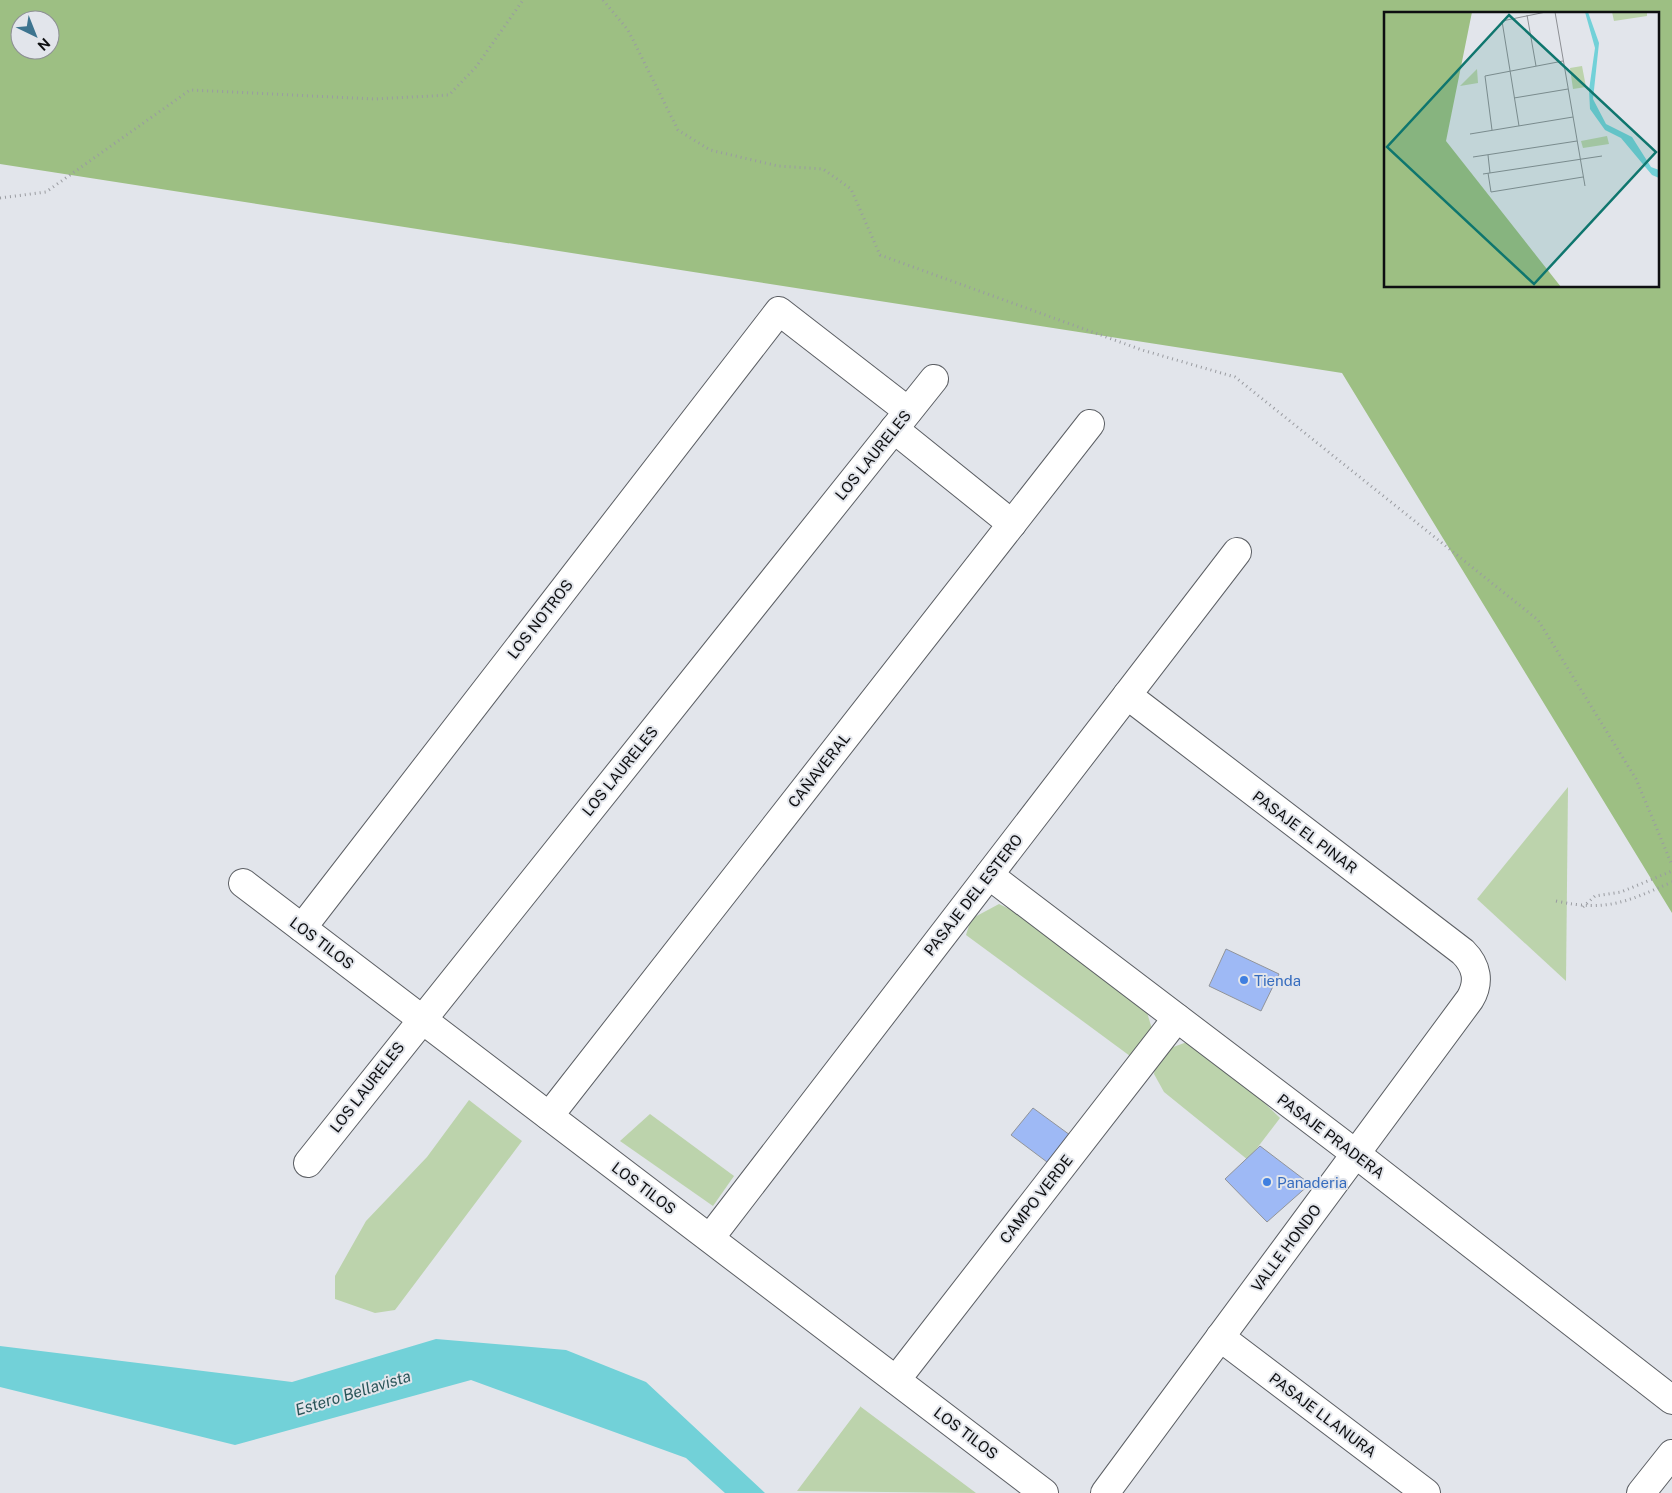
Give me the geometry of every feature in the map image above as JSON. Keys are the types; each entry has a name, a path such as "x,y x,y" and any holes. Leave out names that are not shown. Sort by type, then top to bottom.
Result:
{"street":[{"name":"LOS NOTROS","path":"302,928 779,311 901,420"},
{"name":"LOS LAURELES","path":"308,1163 421,1019 934,380"},
{"path":"901,420 1012,524"},
{"name":"CAÑAVERAL","path":"548,1116 1090,424"},
{"name":"PASAJE DEL ESTERO","path":"710,1238 1236,552"},
{"name":"PASAJE EL PINAR","path":"1126,695 1463,952 1469,959 1476,975"},
{"name":"PASAJE PRADERA","path":"989,874 1356,1154 1672,1400"},
{"name":"LOS TILOS","path":"243,883 1044,1493"},
{"name":"VALLE HONDO","path":"1105,1493 1470,999 1475,992 1476,975"},
{"name":"CAMPO VERDE","path":"896,1380 1177,1018"},
{"name":"PASAJE LLANURA","path":"1220,1337 1426,1493"},
{"path":"1641,1493 1672,1454"}],"path":[{"path":"0,198 46,192 190,90 375,99 449,95 476,67 523,0"},
{"path":"603,0 628,30 678,130 710,150 778,166 823,169 851,189 880,255 1124,344 1235,377 1531,614 1538,620 1636,779 1672,865"},
{"path":"1583,907 1595,896 1621,892 1672,871"},
{"path":"1556,901 1583,907 1622,903 1672,882"}],"green space":[{"path":"0,0 1672,0 1672,913 1342,373 0,164"},
{"path":"1568,787 1566,981 1477,899"},
{"path":"999,904 1035,921 1146,1009 1152,1029 1130,1056 966,935 971,919"},
{"path":"1187,1042 1216,1056 1280,1118 1248,1160 1164,1092 1154,1074 1157,1053"},
{"path":"469,1100 522,1141 395,1310 375,1313 335,1299 335,1276 366,1221 427,1157"},
{"path":"650,1114 734,1176 713,1206 620,1141"},
{"path":"861,1407 976,1493 797,1491"}],"water":[{"name":"Estero Bellavista","path":"436,1339 566,1350 646,1382 765,1493 725,1493 686,1458 471,1380 235,1445 0,1387 0,1346 292,1382"}],"building":[{"name":"Tienda","path":"1226,949 1279,974 1261,1011 1209,986"},
{"path":"1033,1108 1070,1135 1047,1162 1011,1135"},
{"name":"Panaderia","path":"1260,1146 1310,1184 1267,1222 1225,1179"}],"place":[{"name":"Tienda","path":"1244,980"},
{"name":"Panaderia","path":"1267,1182"}]}
